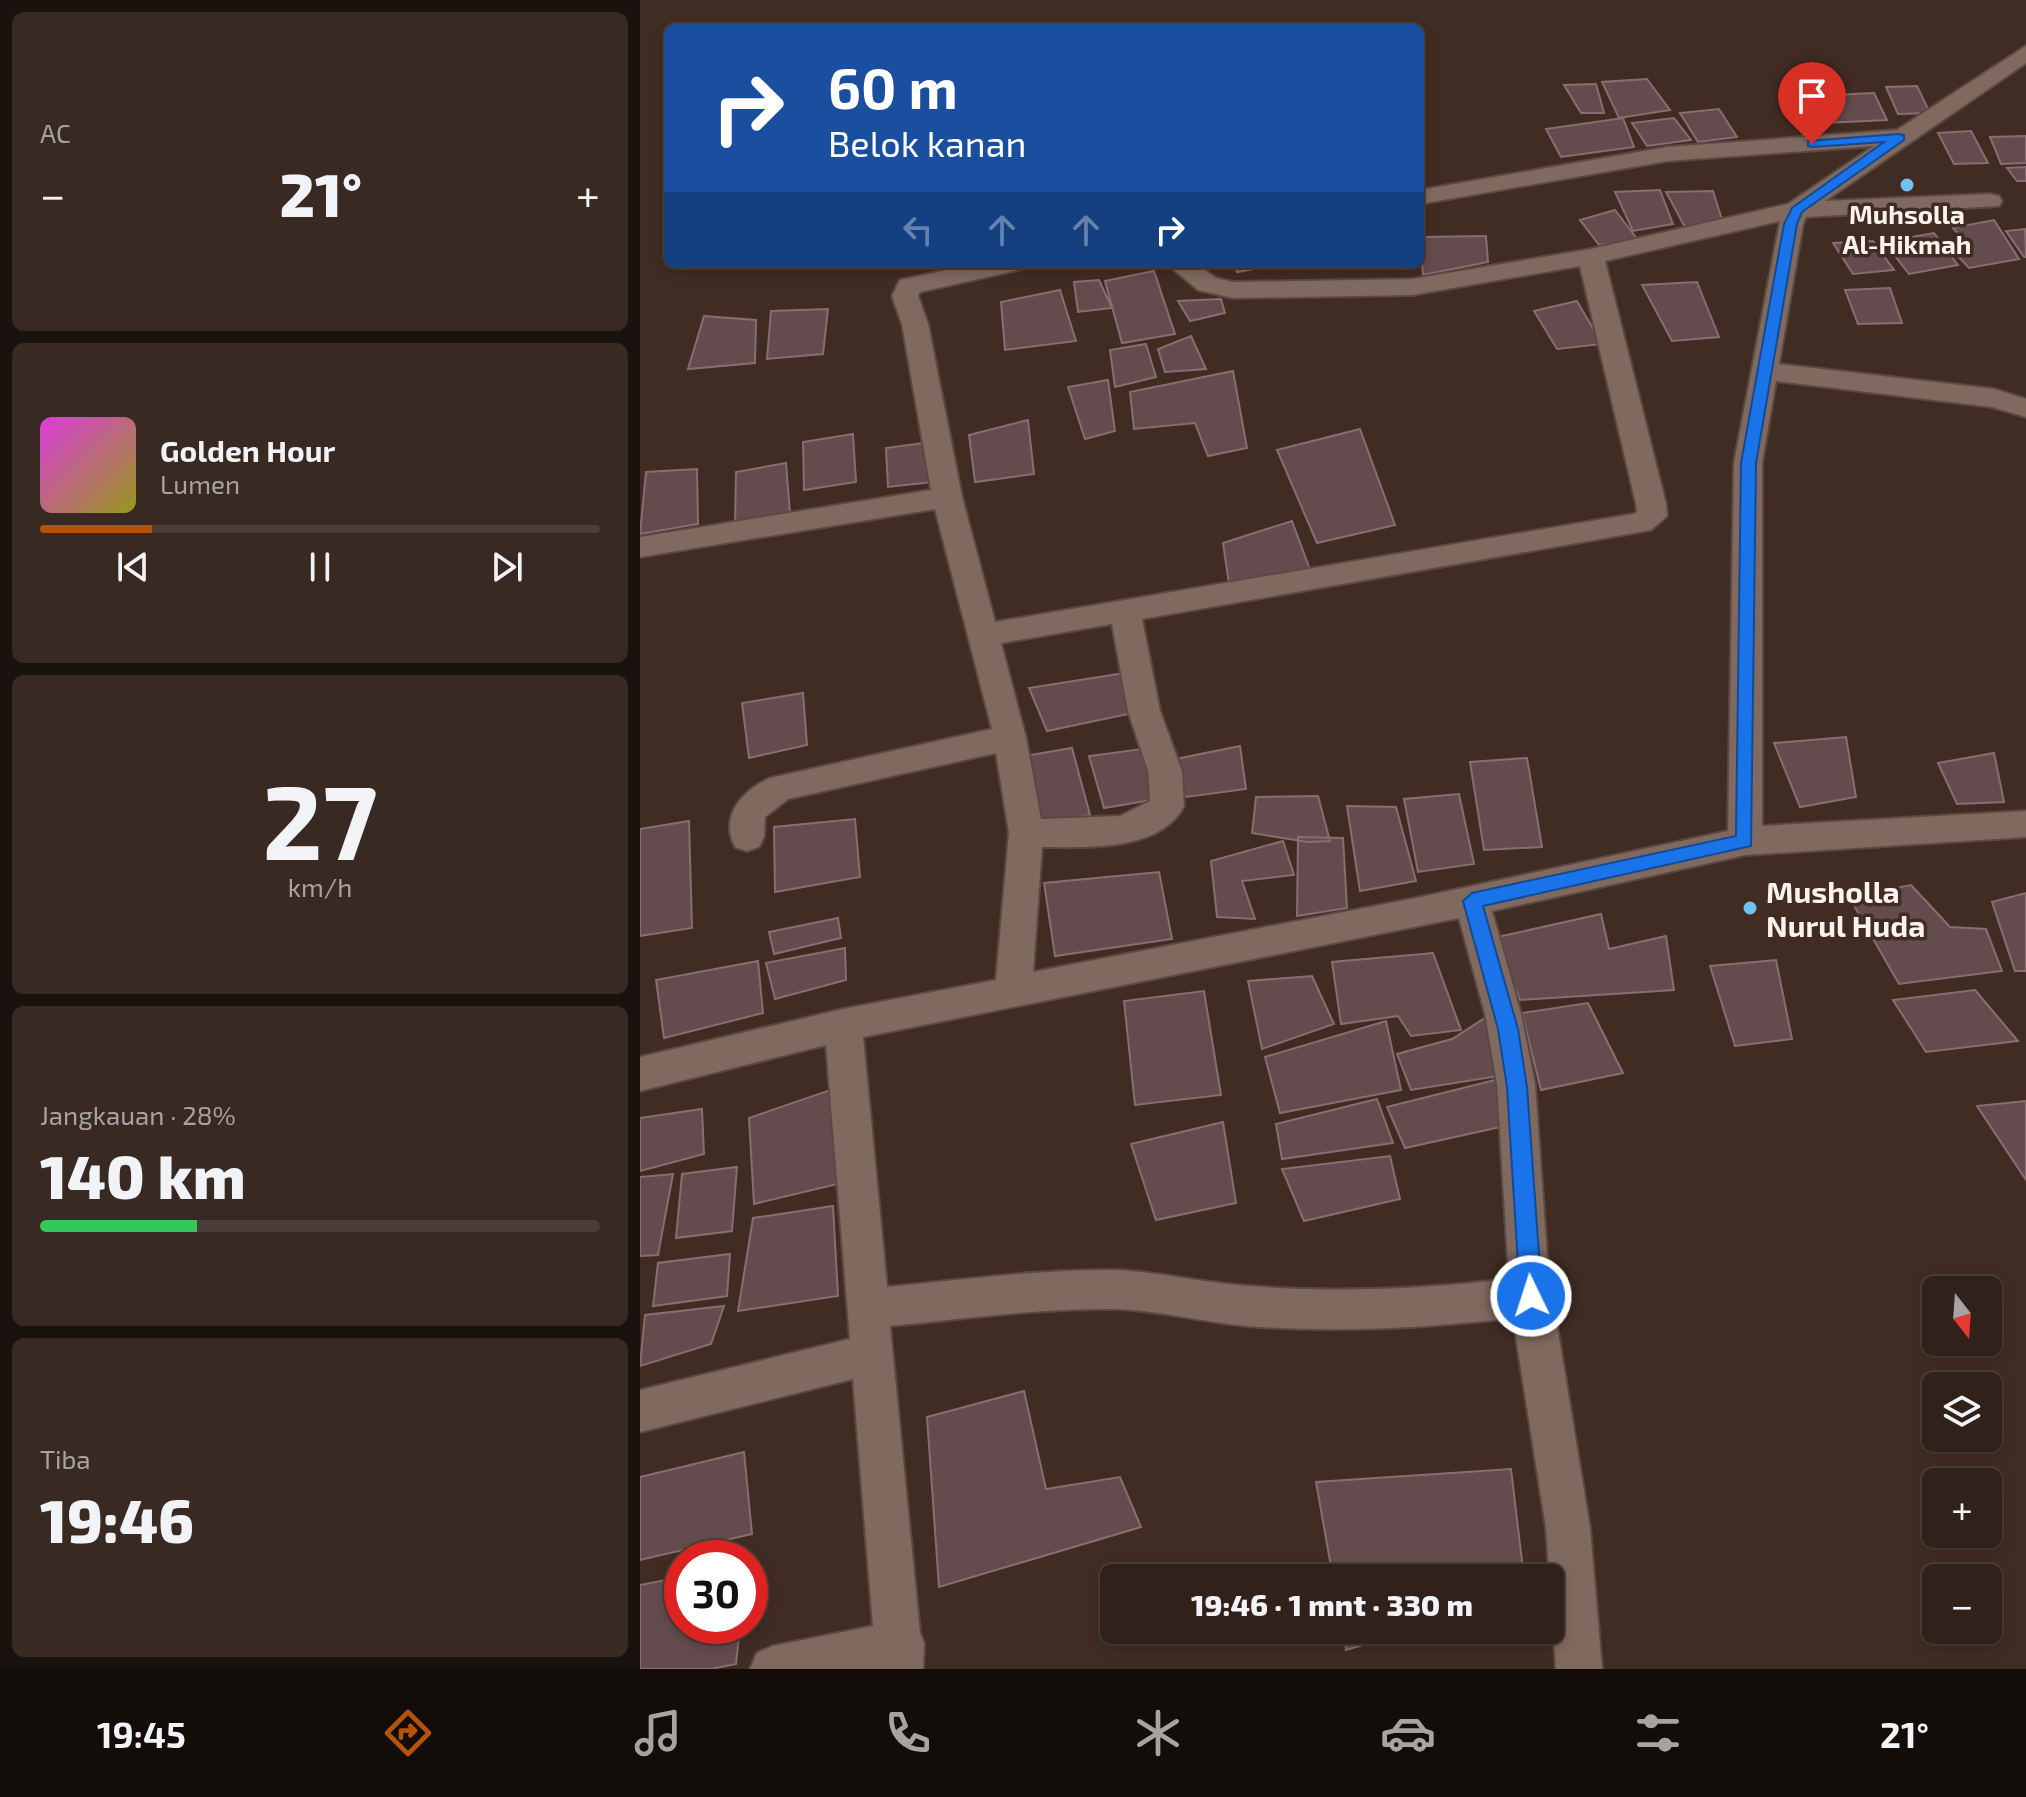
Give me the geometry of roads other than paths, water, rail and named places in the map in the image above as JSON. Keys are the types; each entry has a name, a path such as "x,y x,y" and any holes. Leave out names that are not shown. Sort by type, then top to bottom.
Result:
{"street":[{"path":"1745,841 1748,463 1791,224 1796,210 2026,53"},
{"path":"1424,196 1667,154 1899,137"},
{"path":"1185,268 1207,284 1233,290 1343,291 1412,287 1591,257 1796,210 1990,201"},
{"path":"984,635 1641,523 1652,516 1591,257"},
{"path":"990,268 927,279 909,286 905,296 915,324 947,497 1010,738 1026,833 1013,992"},
{"path":"1765,371 1994,398 2026,408"},
{"path":"640,547 947,497"},
{"path":"1026,833 1116,830 1153,822 1167,806 1165,771 1144,711 1125,610"},
{"path":"747,837 748,812 766,794 782,787 1010,738"},
{"path":"640,1074 843,1025 1472,901 1745,841 2026,824"},
{"path":"1472,901 1508,1029 1517,1087 1531,1296 1565,1490 1580,1630 1579,1669"},
{"path":"773,1669 900,1656 843,1025"},
{"path":"869,1308 1093,1290 1152,1292 1260,1307 1331,1308 1451,1306 1531,1296"},
{"path":"640,1411 873,1354"}],"place":[{"name":"Muhsolla Al-Hikmah","path":"1907,185"},
{"name":"Musholla Nurul Huda","path":"1750,908"}]}
